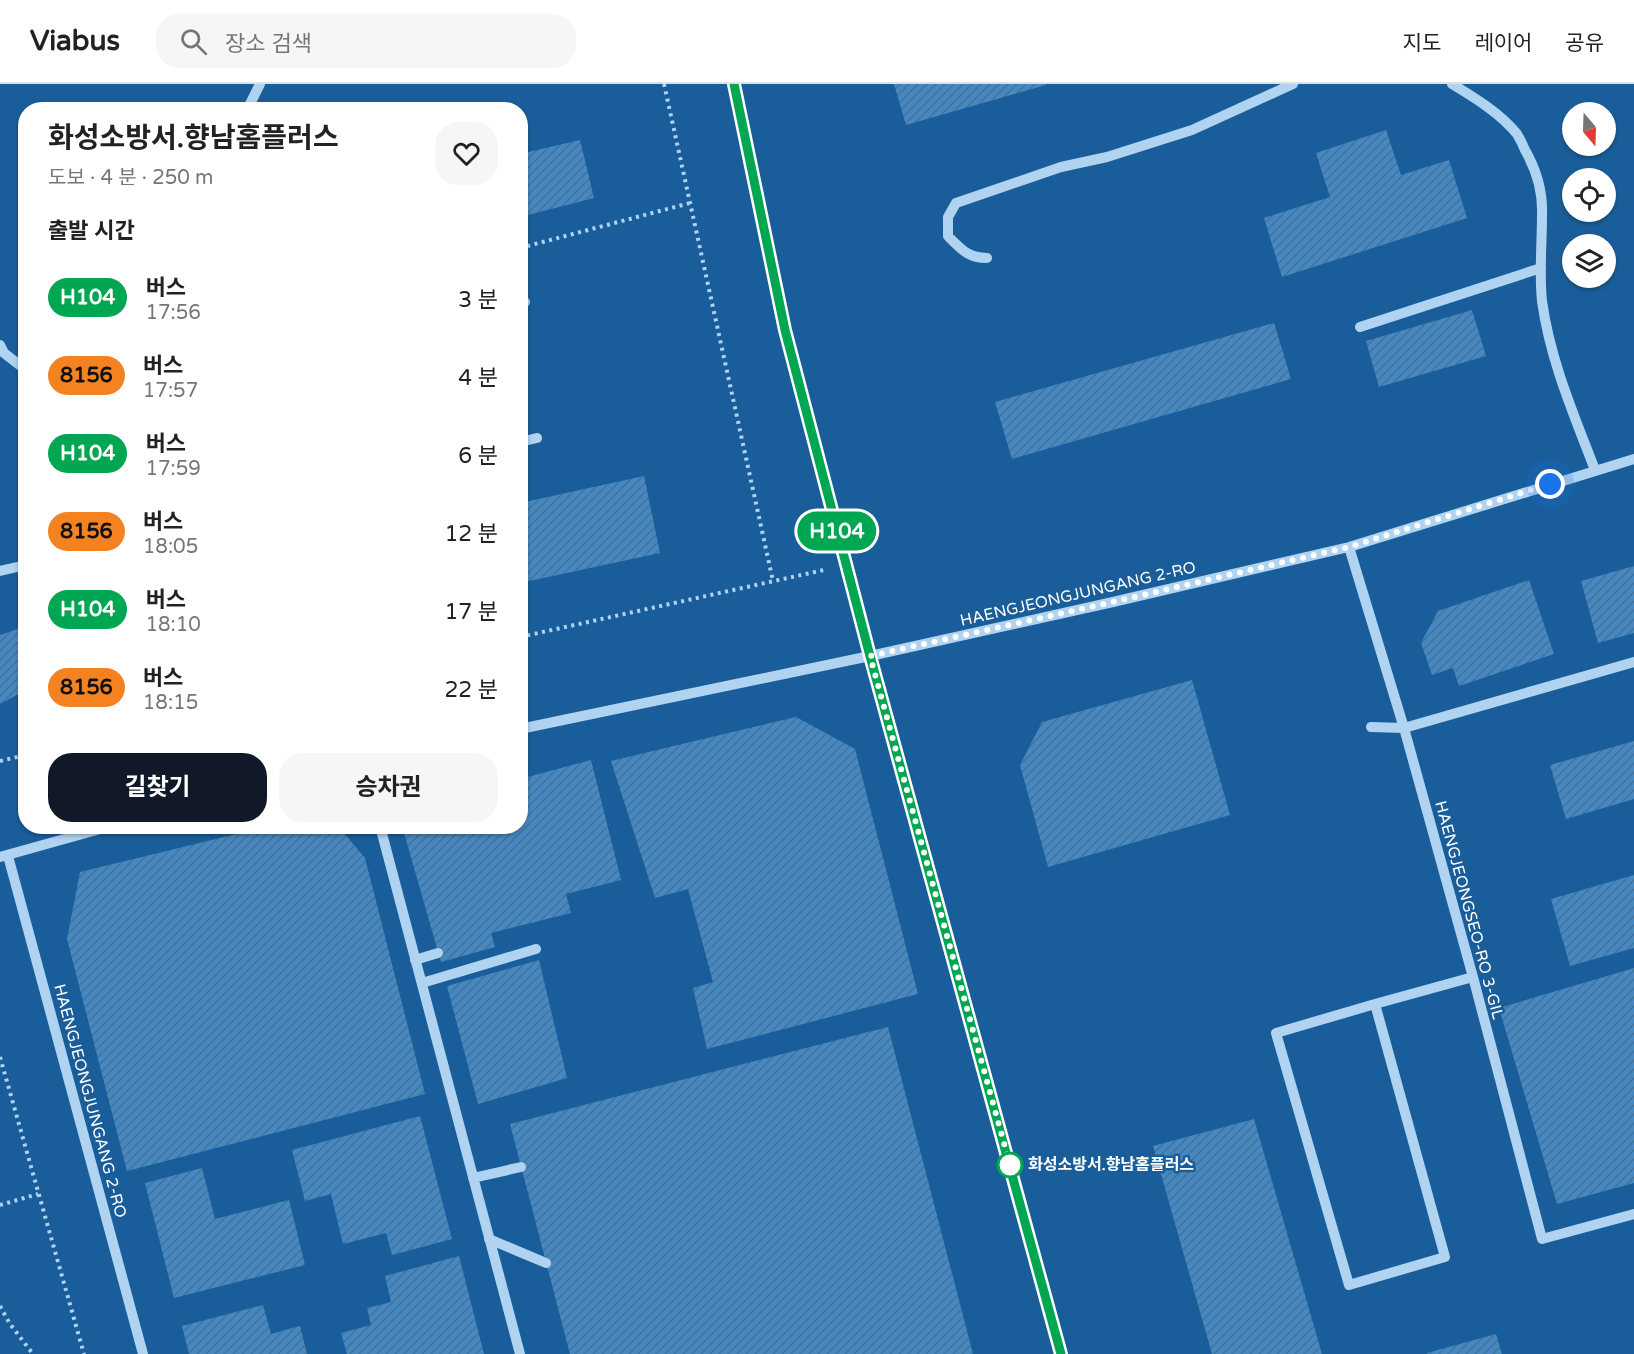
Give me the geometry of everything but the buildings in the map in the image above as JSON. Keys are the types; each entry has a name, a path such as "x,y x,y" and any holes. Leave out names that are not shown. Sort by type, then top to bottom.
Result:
{"street":[{"path":"251,102 260,84"},
{"path":"734,84 785,330 870,656 1061,1354"},
{"path":"987,258 974,258 948,236 948,218 956,203 1061,167 1107,157 1192,130 1293,84"},
{"path":"1452,84 1483,104 1517,135 1533,165 1541,188 1542,301 1548,334 1557,369 1595,470"},
{"path":"1360,327 1541,268"},
{"path":"0,345 4,353 18,364"},
{"path":"528,440 537,438"},
{"name":"HAENGJEONGJUNGANG 2-RO","path":"528,727 870,656 1349,547 1634,459"},
{"name":"HAENGJEONGSEO-RO 3-GIL","path":"1349,547 1404,728 1542,1239 1634,1214"},
{"path":"0,571 18,567"},
{"path":"1371,727 1404,728 1634,662"},
{"name":"HAENGJEONGJUNGANG 2-RO","path":"82,834 4,856 142,1354"},
{"path":"382,834 520,1354"},
{"path":"422,983 536,949"},
{"path":"415,960 438,953"},
{"path":"1375,1004 1445,1257 1349,1285 1276,1034 1375,1004 1473,977"},
{"path":"473,1178 521,1167"},
{"path":"489,1239 546,1263"}],"path":[{"path":"664,84 773,582"},
{"path":"528,246 690,203"},
{"path":"528,635 846,565"},
{"path":"0,761 18,757"},
{"path":"0,1057 84,1354"},
{"path":"0,1205 38,1194"},
{"path":"0,1306 10,1324 33,1354"}],"bus line":[{"name":"H104","path":"734,84 785,330 870,656 1061,1354"}],"place":[{"name":"화성소방서.향남홈플러스","path":"1010,1165"}],"route":[{"path":"1010,1165 870,656 1349,547 1550,484"}]}
